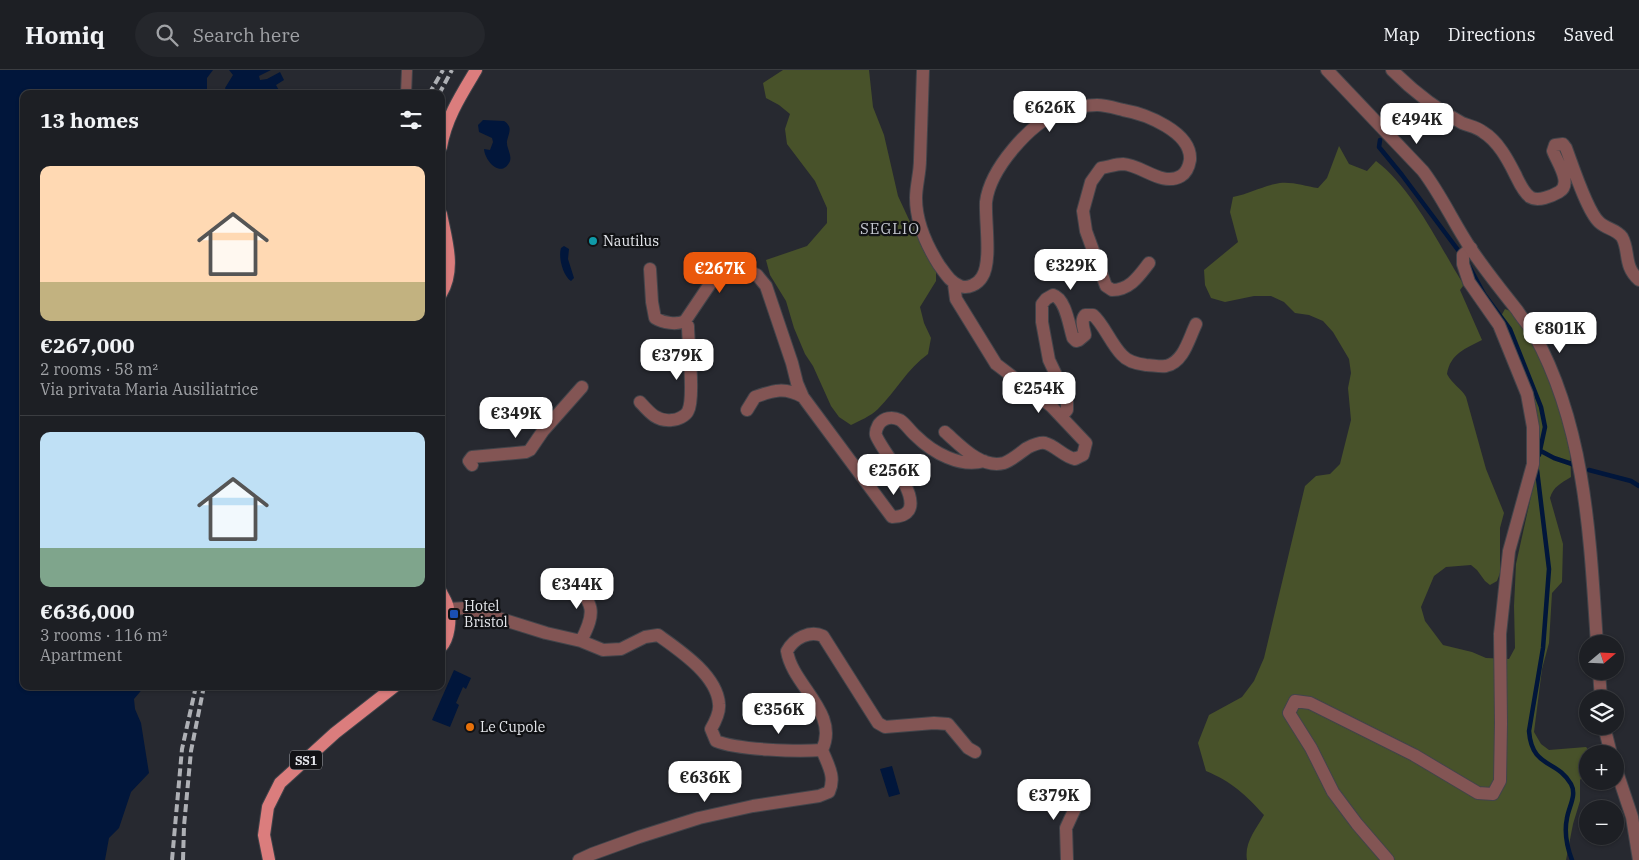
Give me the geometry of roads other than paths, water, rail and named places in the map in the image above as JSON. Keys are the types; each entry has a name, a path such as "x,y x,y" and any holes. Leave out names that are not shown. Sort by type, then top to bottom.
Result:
{"main road":[{"path":"445,129 453,108 476,70"},
{"path":"445,237 450,265 445,274"},
{"path":"445,602 448,609 449,628 445,641"},
{"name":"SS1","path":"269,860 264,835 268,807 280,783 335,734 390,690"}],"street":[{"path":"406,90 407,70"},
{"path":"923,70 920,171 916,198 918,216 931,252 954,284 956,299 996,364 1062,416 1086,443 1086,450 1079,459 1068,458 1045,443 1040,443 1029,447 1003,463 984,461 969,452 945,432"},
{"path":"1327,70 1424,172 1434,185 1471,248 1533,332 1546,357 1566,405 1575,444 1592,569 1596,635"},
{"path":"1392,70 1428,103 1463,124 1483,131 1506,158 1524,190 1531,197 1541,199 1558,193 1563,189 1566,182 1553,151 1555,145 1563,144 1592,213 1600,223 1617,232 1623,239 1627,261 1634,275 1639,280"},
{"path":"954,284 964,288 976,284 983,276 987,256 986,201 991,185 1005,159 1029,130 1048,118 1061,111 1097,105 1130,111 1158,122 1183,139 1190,151 1190,164 1184,174 1178,178 1162,178 1123,164 1101,168 1091,182 1083,212 1084,221 1106,286 1112,290 1125,289 1136,280 1149,262"},
{"path":"1388,860 1333,792 1311,748 1289,713 1295,701 1310,703 1414,755 1478,793 1493,794 1500,781 1500,634 1509,552 1533,464 1533,427 1527,394 1499,325 1469,282 1463,264 1463,255 1471,248"},
{"path":"650,269 655,318 661,321 681,323 685,321 712,281 725,272 742,268 757,275 766,286 803,397 892,517 903,515 910,508 911,498 876,436 876,429 887,418 901,421 916,437 939,453 963,463 977,464 984,461"},
{"path":"1062,416 1067,410 1067,398 1049,360 1042,322 1042,304 1049,296 1053,295 1059,298 1073,338 1076,341 1085,336 1083,317 1085,315 1093,315 1098,319 1106,335 1123,357 1134,363 1165,366 1175,362 1183,353 1196,324"},
{"path":"640,402 651,415 663,420 674,420 688,412 690,384 688,326 685,321"},
{"path":"472,466 469,461 472,458 530,450 543,431 582,387"},
{"path":"747,410 755,397 772,391 791,390 803,397"},
{"path":"572,579 588,598 591,607 589,623 581,641"},
{"path":"448,609 466,608 581,641 603,650 621,649 645,637 658,635 681,651 703,672 715,690 720,705 715,722 710,729 716,740 727,745 753,748 822,750"},
{"path":"579,860 639,837 699,818 753,806 820,796 829,792 833,784 832,775 822,750 826,742 825,726 819,708 804,687 788,658 787,651 796,640 816,633 823,636 878,723 885,728 934,723 948,724 968,748 975,752"},
{"path":"1623,790 1632,817 1639,860"},
{"path":"1067,860 1066,828 1083,791"}],"water":[{"path":"0,70 213,70 207,78 207,90 20,90 20,690 142,690 134,699 135,709 141,723 149,773 131,792 119,828 109,838 105,860 0,860"},
{"path":"229,70 271,70 259,76 260,80 267,79 280,72 284,80 276,85 279,90 226,90 225,88 233,75"},
{"path":"483,120 504,121 509,125 510,130 507,144 510,161 503,169 494,167 487,159 484,149 490,150 493,142 492,138 479,132 478,125"},
{"path":"564,246 569,249 568,259 574,278 571,281 564,271 561,261 560,252"},
{"path":"454,670 471,678 466,689 463,687 456,703 459,705 450,727 432,720"},
{"path":"892,766 900,794 889,797 880,769"}],"waterway":[{"path":"1380,140 1379,147 1461,254"},
{"path":"1468,264 1484,294 1510,329 1541,407 1545,427 1539,455"},
{"path":"1539,450 1554,458 1575,465"},
{"path":"1537,470 1549,569 1543,648 1529,731 1535,752 1540,758 1565,776 1573,788 1566,829 1567,845 1572,860"},
{"path":"1589,470 1631,481 1639,486"}],"railway":[{"path":"431,90 443,70"},
{"path":"441,90 452,70"},
{"path":"172,860 182,749 195,690"},
{"path":"183,860 191,751 203,690"}],"place":[{"name":"Nautilus","path":"593,241"},
{"name":"Hotel Bristol","path":"454,614"},
{"name":"Le Cupole","path":"470,727"}],"district":[{"name":"SEGLIO","path":"890,228"}]}
